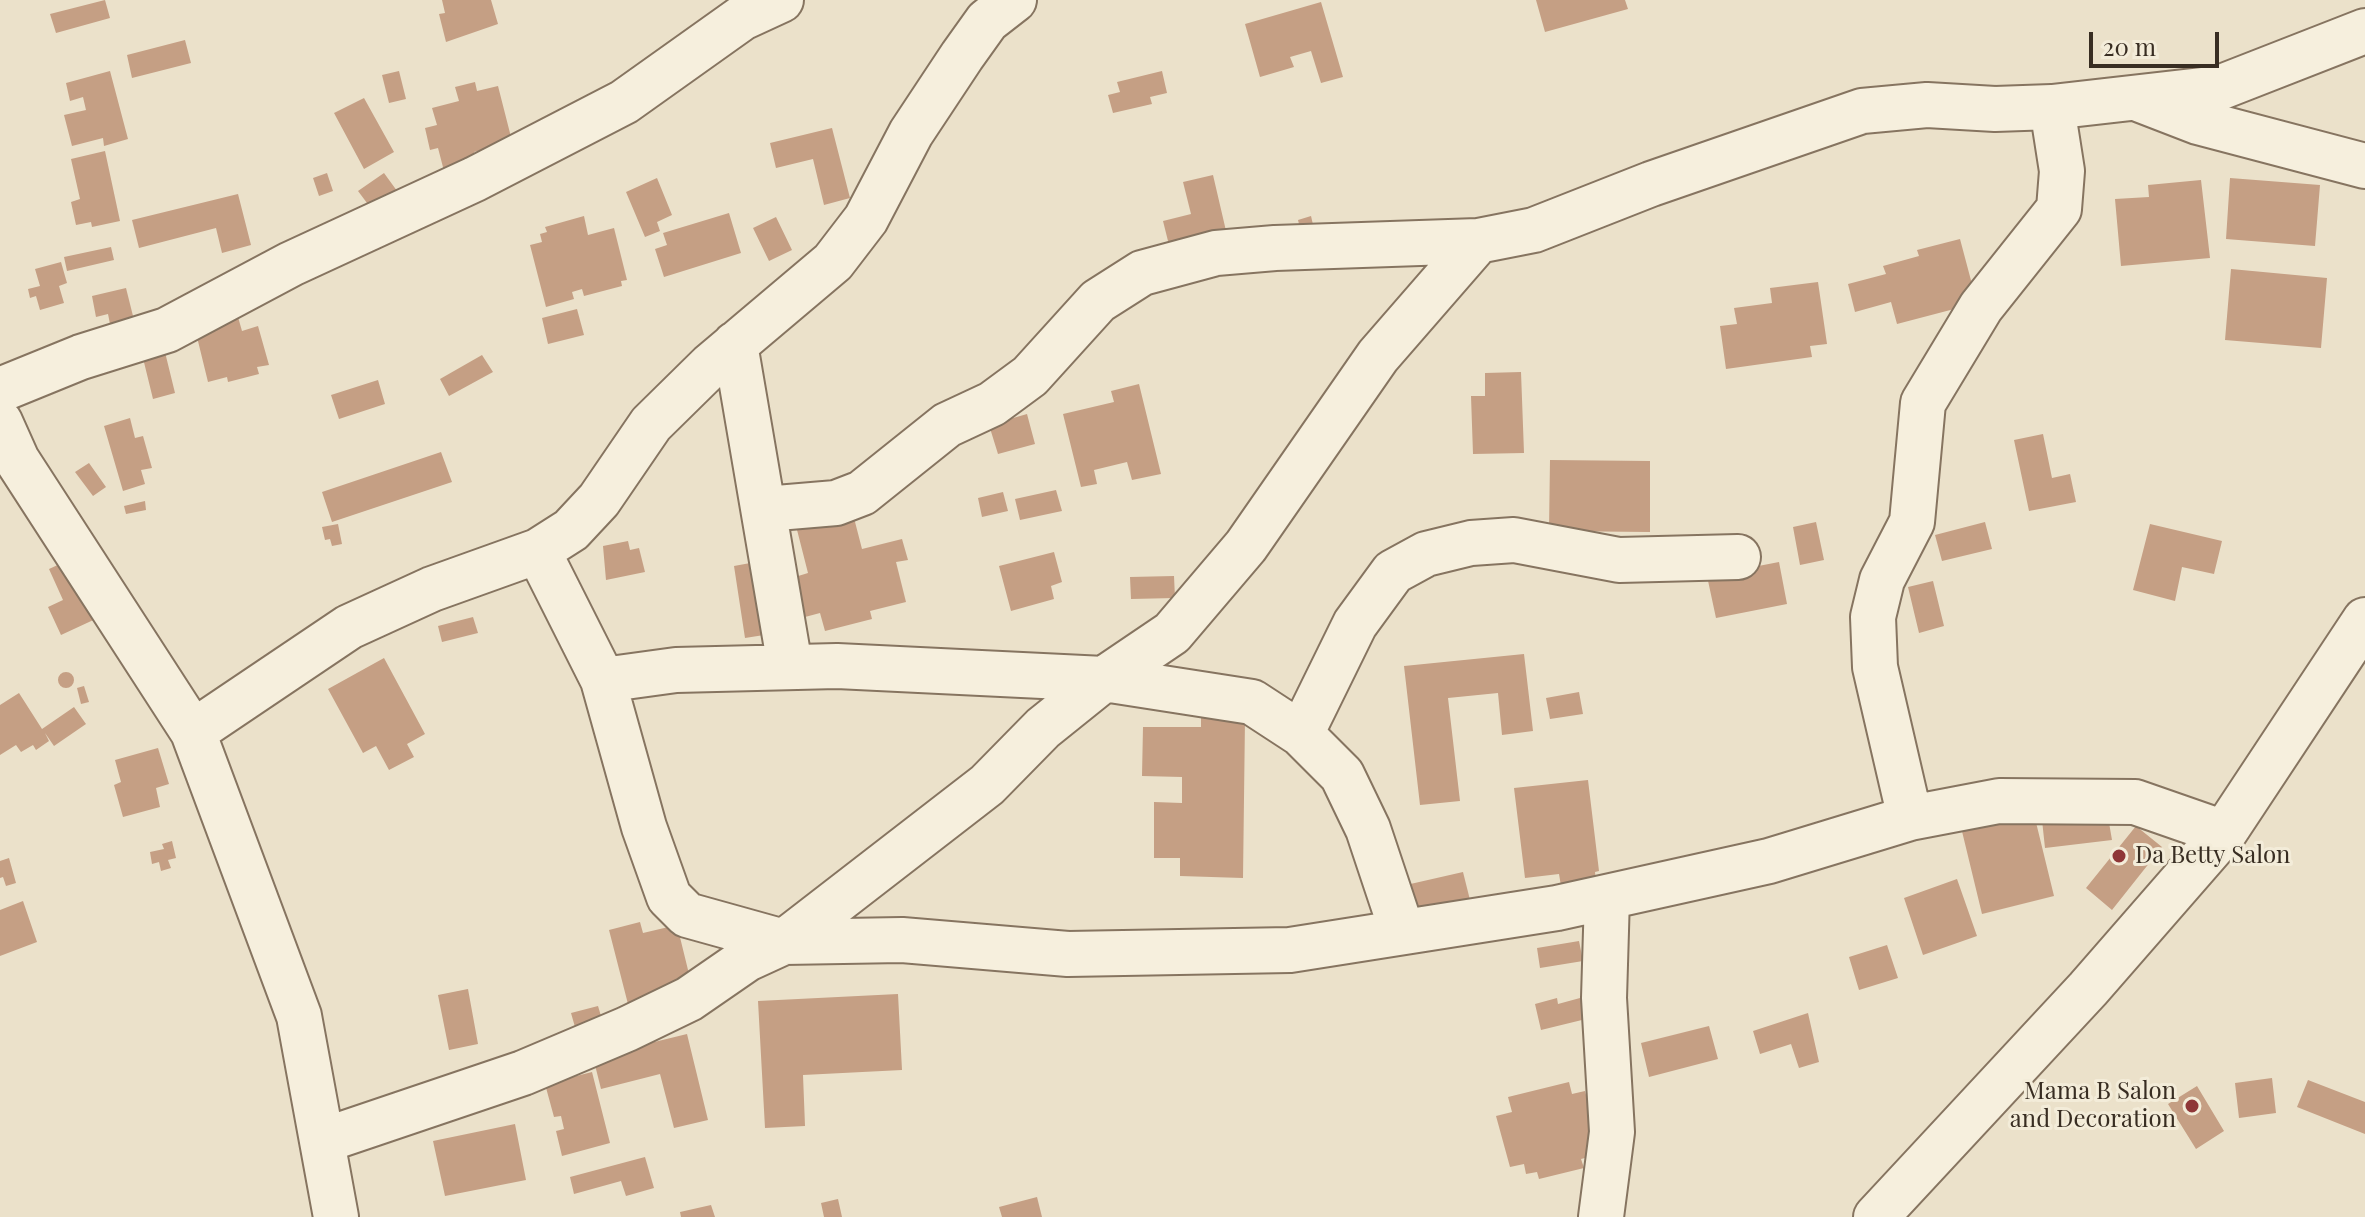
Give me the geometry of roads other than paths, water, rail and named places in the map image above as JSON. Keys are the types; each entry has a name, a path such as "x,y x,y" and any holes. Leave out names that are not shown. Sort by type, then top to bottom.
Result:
{"street":[{"path":"0,390 81,357 167,330 291,264 475,179 624,102 742,18 781,0"},
{"path":"193,732 349,627 432,589 538,551 571,530 599,500 651,424 735,344 833,262 866,219 911,133 970,45 987,21 1014,0"},
{"path":"765,509 836,503 862,493 947,425 992,404 1030,376 1098,301 1142,273 1216,253 1478,241 1534,230 1651,184 1862,111 1927,105 1995,109 2052,107 2219,88 2365,31"},
{"path":"2130,97 2198,122 2365,166"},
{"path":"1910,818 1875,667 1873,617 1882,580 1912,522 1923,403 1981,307 2059,209 2062,171 2052,107"},
{"path":"322,1141 523,1073 689,999 747,959 784,942 987,785 1043,728 1104,679 1172,633 1246,546 1378,356 1478,241"},
{"path":"735,344 790,666"},
{"path":"0,422 17,460 193,732 299,1016 336,1217"},
{"path":"1301,734 1355,624 1393,572 1426,554 1471,543 1514,540 1619,560 1738,557"},
{"path":"538,551 603,680 644,827 669,897 687,915 784,942 902,940 1068,954 1290,950 1607,897 1769,861 1910,818 1999,801 2135,802 2224,833"},
{"path":"1876,1217 2088,989 2224,833 2365,620"},
{"path":"603,680 676,670 790,666 1104,679 1252,702 1301,734 1342,775 1368,829 1402,931"},
{"path":"1601,1217 1612,1132 1604,998 1607,897"}],"place":[{"name":"Da Betty Salon","path":"2119,856"},
{"name":"Mama B Salon and Decoration","path":"2192,1106"}]}
